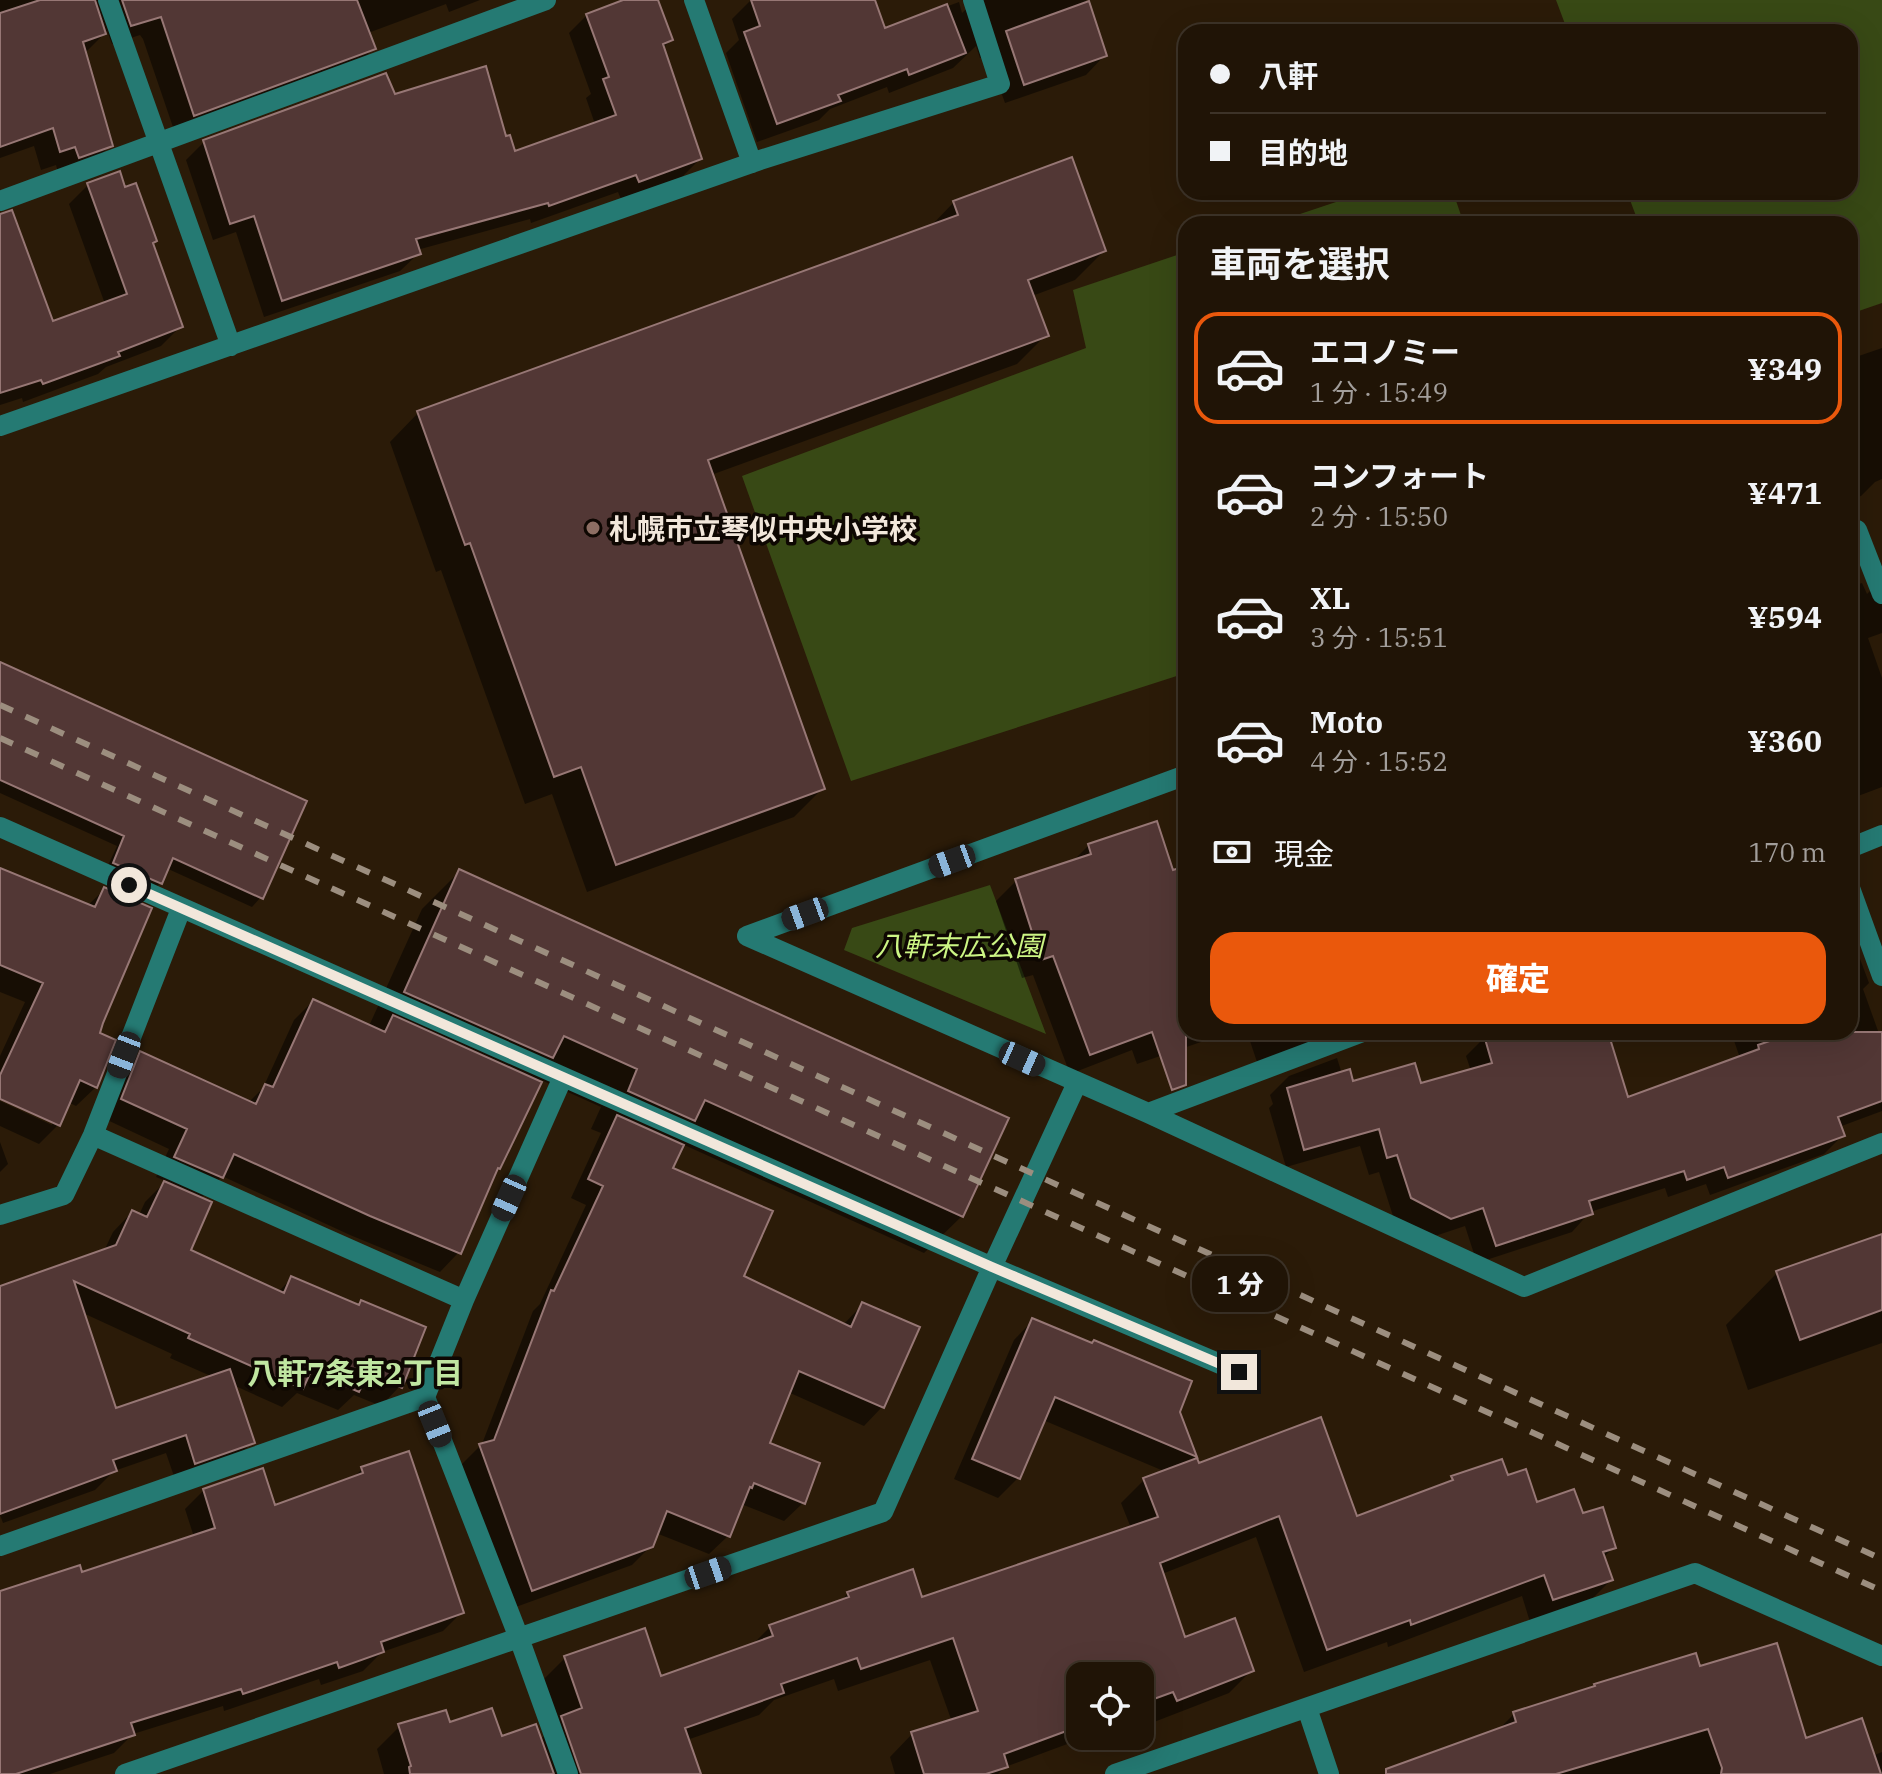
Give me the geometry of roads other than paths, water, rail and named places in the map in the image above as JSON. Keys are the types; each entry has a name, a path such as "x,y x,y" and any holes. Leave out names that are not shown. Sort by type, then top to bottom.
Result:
{"street":[{"path":"108,0 231,346"},
{"path":"0,201 546,0"},
{"path":"694,0 752,163"},
{"path":"0,426 752,163 1000,84 973,0"},
{"path":"1858,533 1882,594"},
{"path":"1178,778 747,936 1148,1113 1524,1287 1882,1143"},
{"path":"0,827 992,1267 1239,1372"},
{"path":"1858,845 1882,835"},
{"path":"0,1215 64,1195 93,1135 181,909"},
{"path":"1858,910 1882,976"},
{"path":"1148,1113 1342,1040"},
{"path":"563,1077 464,1300 425,1397 519,1638 568,1774"},
{"path":"125,1774 883,1512 1077,1083"},
{"path":"93,1135 464,1300"},
{"path":"0,1546 425,1397"},
{"path":"1115,1774 1695,1573 1882,1656"},
{"path":"1307,1708 1329,1774"}],"railway":[{"path":"0,705 1882,1559"},
{"path":"0,738 1882,1591"}],"place":[{"name":"札幌市立琴似中央小学校","path":"593,528"}],"district":[{"name":"八軒7条東2丁目","path":"355,1372"}],"park label":[{"name":"八軒末広公園","path":"959,945"}]}
